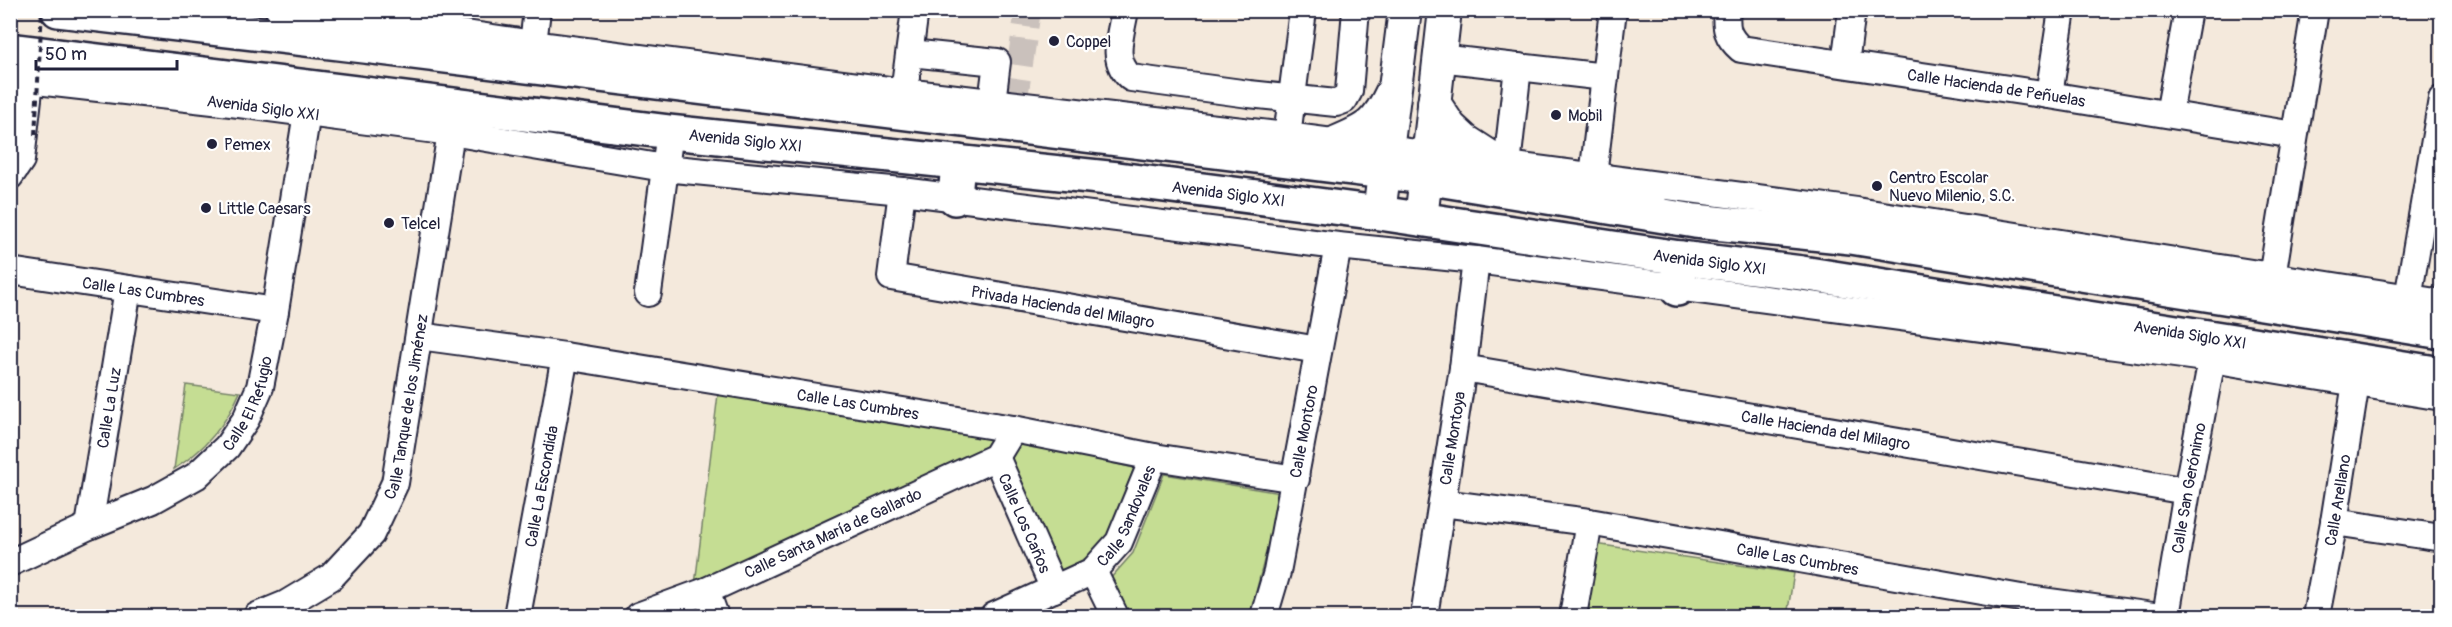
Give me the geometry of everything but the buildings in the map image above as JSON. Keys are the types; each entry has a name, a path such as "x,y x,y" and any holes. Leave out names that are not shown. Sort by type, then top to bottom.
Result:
{"highway":[{"path":"58,10 181,17 383,35 1427,166 1695,221 1854,224 2442,332"},
{"name":"Avenida Siglo XXI","path":"10,50 232,90 670,132 1118,179 1379,213 1421,219 1679,273 1802,273 2084,329 2442,374"},
{"path":"954,198 958,162"},
{"path":"1593,176 1695,221"}],"main road":[{"path":"1379,213 1405,10"},
{"path":"1421,219 1445,10"},
{"path":"1336,142 1358,134 1374,123 1397,84"},
{"path":"1434,103 1450,127 1464,140 1504,164"}],"street":[{"path":"279,10 383,35 533,44 904,92 1336,142 1386,161"},
{"path":"533,44 537,10"},
{"path":"904,92 915,10"},
{"path":"1125,10 1118,58 1122,70 1131,78 1336,103 1344,100 1349,91 1356,10"},
{"path":"1287,136 1303,10"},
{"path":"1593,176 1613,10"},
{"name":"Calle Hacienda de Peñuelas","path":"1727,10 1725,26 1731,40 1741,49 2049,94 2294,135"},
{"path":"1845,64 1852,10"},
{"path":"2049,94 2062,10"},
{"path":"2169,114 2188,10"},
{"path":"2272,277 2315,10"},
{"path":"910,53 998,62 992,102"},
{"path":"1439,58 1605,77"},
{"path":"1504,164 1518,67"},
{"path":"10,176 21,160 20,80"},
{"name":"Avenida Siglo XXI","path":"20,80 232,90 307,113 451,132 664,168 902,191 1338,246 1476,260 1679,273"},
{"path":"2408,298 2437,162 2442,99"},
{"name":"Calle El Refugio","path":"10,563 89,526 153,500 196,476 227,447 246,419 260,387 275,311 307,113"},
{"name":"Calle Tanque de los Jiménez","path":"257,616 286,604 331,577 371,534 395,483 451,132"},
{"path":"648,293 670,132"},
{"path":"1427,166 1504,164 1593,176 1854,224 2272,277 2442,303"},
{"name":"Privada Hacienda del Milagro","path":"902,191 891,277 1318,350"},
{"name":"Calle Montoro","path":"1264,616 1277,572 1296,479 1338,246"},
{"name":"Calle Montoya","path":"1424,616 1463,368 1476,260"},
{"name":"Calle Las Cumbres","path":"10,271 275,311"},
{"name":"Calle La Luz","path":"89,526 128,289"},
{"name":"Avenida Siglo XXI","path":"2084,329 2212,359 2442,397"},
{"name":"Calle Las Cumbres","path":"419,336 565,356 1013,429 1154,457 1296,479"},
{"name":"Calle La Escondida","path":"517,616 565,356"},
{"name":"Calle San Gerónimo","path":"2166,616 2212,359"},
{"name":"Calle Hacienda del Milagro","path":"1463,368 2187,491"},
{"name":"Calle Arellano","path":"2316,616 2334,522 2356,383"},
{"path":"996,458 1013,429"},
{"name":"Calle Sandovales","path":"994,616 1093,571 1119,542 1154,457"},
{"name":"Calle Los Caños","path":"996,458 1054,589"},
{"name":"Calle Santa María de Gallardo","path":"638,616 706,591 996,458"},
{"name":"Calle Las Cumbres","path":"1442,503 1589,522 2020,607 2153,616"},
{"path":"1573,616 1589,522"},
{"path":"2334,522 2442,538"},
{"path":"1093,571 1115,616"},
{"path":"706,591 715,616"}],"path":[{"path":"35,135 42,10"}],"green space":[{"path":"186,385 240,392 228,415 213,436 195,454 174,469"},
{"path":"718,394 998,432 988,450 695,585"},
{"path":"1019,441 1134,468 1109,534 1086,561 1062,573 1005,457"},
{"path":"1164,474 1281,493 1250,616 1126,616 1109,580 1133,553"},
{"path":"1595,544 1794,573 1787,616 1583,616"}],"tunnel":[{"path":"1014,104 1028,10"}],"place":[{"name":"Coppel","path":"1054,41"},
{"name":"Mobil","path":"1556,115"},
{"name":"Pemex","path":"212,144"},
{"name":"Centro Escolar Nuevo Milenio, S.C.","path":"1877,186"},
{"name":"Little Caesars","path":"206,208"},
{"name":"Telcel","path":"389,223"}]}
